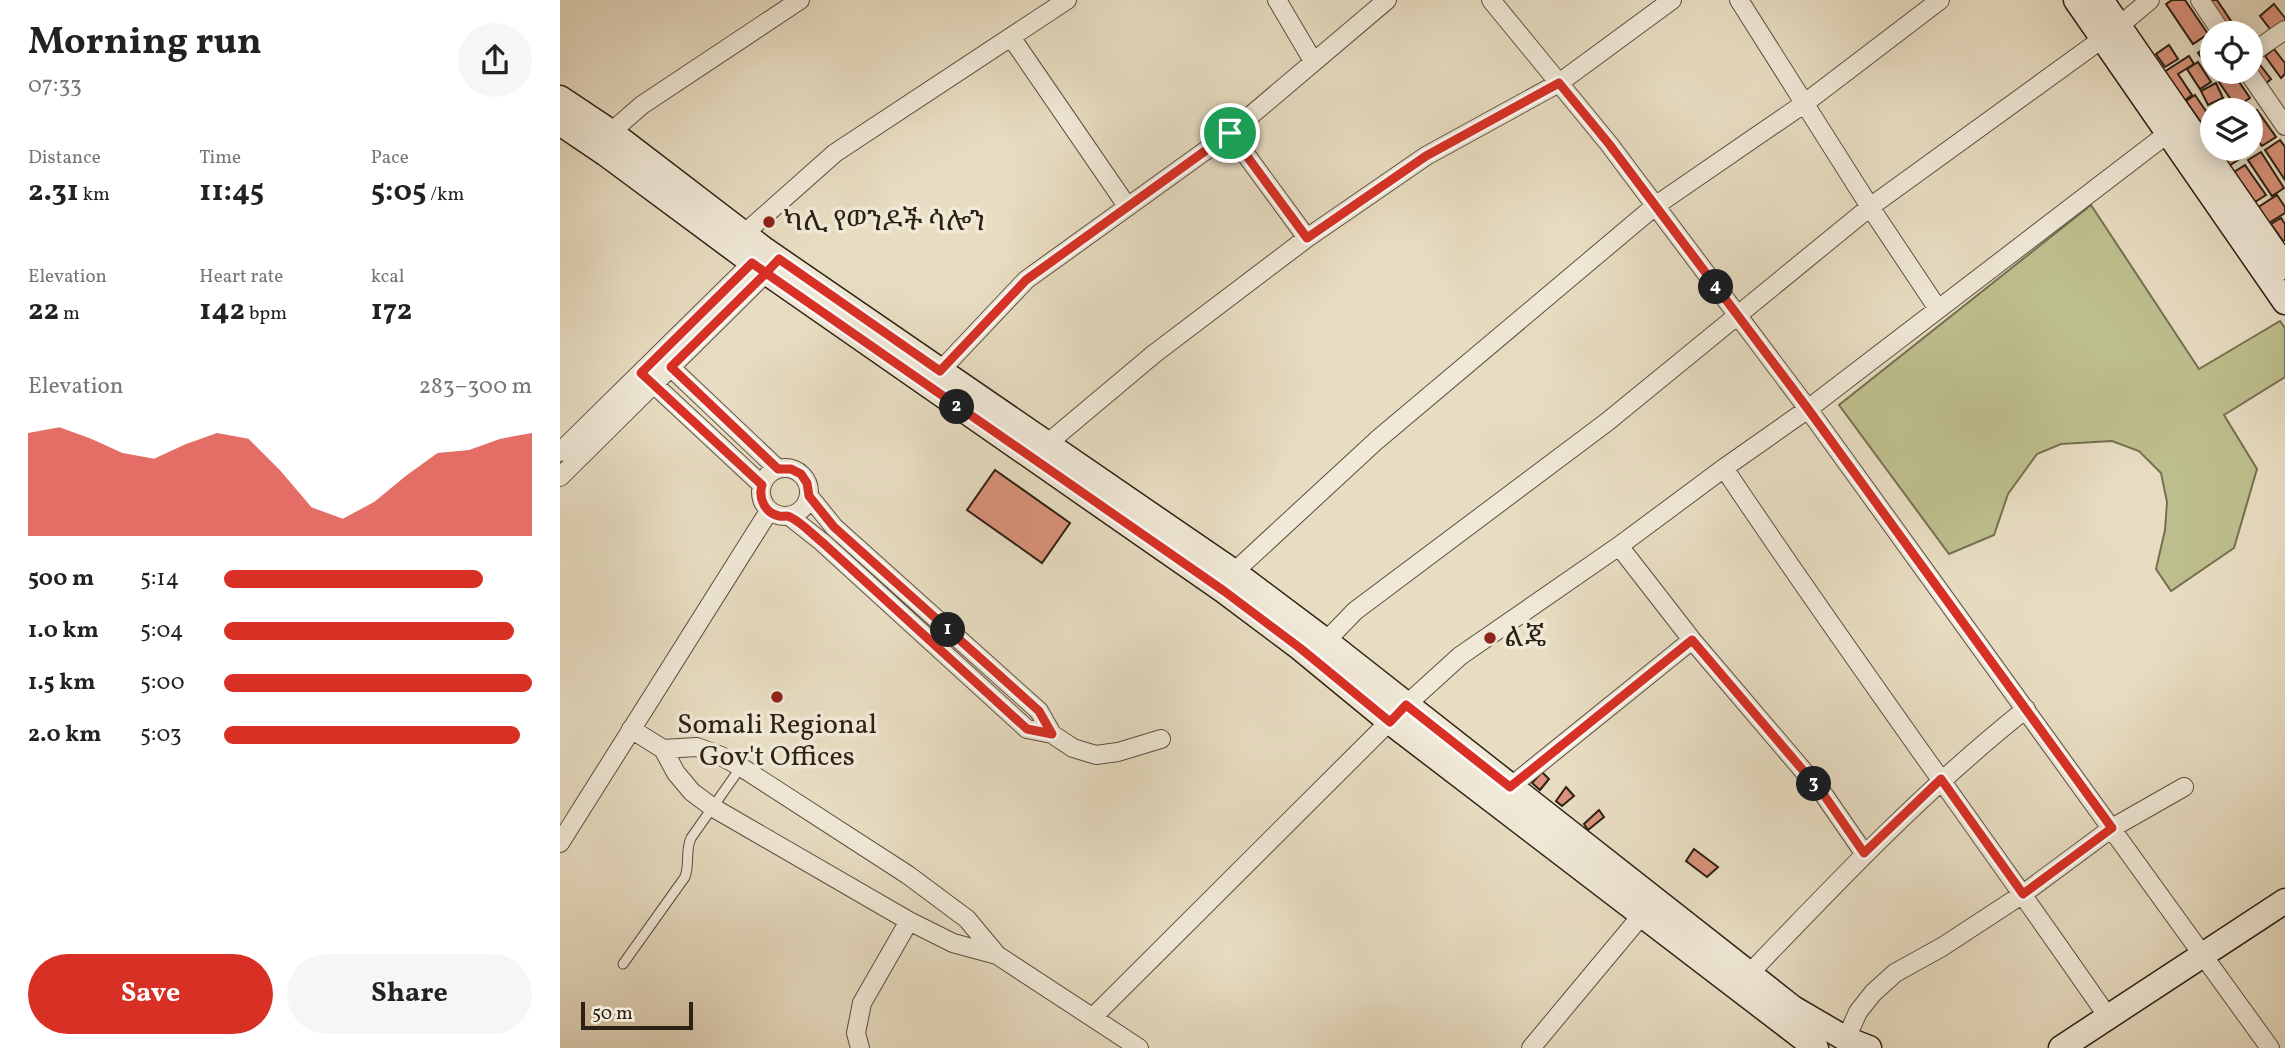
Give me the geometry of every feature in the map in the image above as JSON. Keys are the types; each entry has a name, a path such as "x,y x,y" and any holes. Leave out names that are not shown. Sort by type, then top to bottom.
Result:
{"main road":[{"path":"2076,0 2111,32 2285,267"},
{"path":"2101,0 2111,32 2168,134 2285,302"},
{"path":"560,98 611,132 737,240"},
{"path":"560,123 737,240 1300,648 1510,787 1793,1009 1846,1039 1869,1048"},
{"path":"766,261 940,371 1234,572 1326,641 1398,714 1642,916 1816,1048"},
{"path":"2061,1048 2093,1032 2285,901"}],"street":[{"path":"611,132 642,105 800,0"},
{"path":"737,240 835,153 1067,0"},
{"path":"1277,0 1313,61"},
{"path":"940,371 1026,280 1230,133 1387,0"},
{"path":"1492,0 1739,316 2270,1048"},
{"path":"1048,443 1154,354 1307,238 1426,156 1559,83 1672,0"},
{"path":"1739,0 1938,309"},
{"path":"1234,572 1377,440 1655,206 1805,103 1940,0"},
{"path":"1326,641 1355,611 1597,430 1870,207 2111,32 2150,0"},
{"path":"2200,0 2214,21"},
{"path":"2263,45 2285,30"},
{"path":"1011,37 1126,206"},
{"path":"2256,84 2285,127"},
{"path":"1230,133 1307,238"},
{"path":"1093,1017 1398,714 1460,656 1619,546 1808,409 2168,134"},
{"path":"560,452 647,378 766,261"},
{"path":"665,361 778,469"},
{"path":"560,477 647,378"},
{"path":"647,378 762,485"},
{"path":"1724,468 1805,590 2023,894 2093,1032"},
{"path":"778,469 791,469 801,474 807,483 809,496 806,504 799,512 789,516 778,516 769,511 762,502 762,485 770,473 778,469"},
{"path":"809,496 834,527 1039,711 1052,734"},
{"path":"560,843 769,511"},
{"path":"789,516 822,542 1027,729 1052,734 1073,748 1096,755 1118,752 1161,739"},
{"path":"1619,546 1692,640 1824,795 1864,853"},
{"path":"1510,787 1692,640"},
{"path":"1748,975 1864,853 1941,779 2026,709"},
{"path":"631,729 663,749 676,773 692,792 712,807 909,921 953,943 997,955"},
{"path":"663,749 697,747 741,767 908,876 967,919 997,955 1139,1048"},
{"path":"1846,1039 1858,1012 1873,993 1895,973 1942,947 2023,894 2112,828 2185,787"},
{"path":"1531,1048 1642,916"},
{"path":"860,1048 856,1033 862,1003 909,921"}],"lane":[{"path":"623,964 685,877 689,866 687,847 741,767"}],"green space":[{"path":"2091,205 2199,369 2280,321 2285,328 2285,377 2224,415 2257,469 2234,548 2171,591 2156,569 2165,530 2167,502 2161,473 2139,451 2112,441 2061,444 2037,454 2008,494 1994,535 1949,554 1839,405"}],"building":[{"path":"2172,0 2185,0 2200,22 2200,39 2193,44 2166,4"},
{"path":"2197,0 2217,0 2231,21 2215,21"},
{"path":"2274,4 2285,18 2285,32 2277,38 2260,16"},
{"path":"2169,45 2178,59 2165,67 2156,54"},
{"path":"2274,49 2285,63 2285,74 2281,78 2265,56"},
{"path":"2189,56 2194,64 2178,74 2192,95 2184,101 2164,72"},
{"path":"2198,62 2200,84 2208,84 2200,89 2187,69"},
{"path":"2263,69 2271,79 2258,90 2256,84 2263,84"},
{"path":"2216,84 2223,98 2204,98 2201,91"},
{"path":"2220,84 2240,84 2250,98 2230,98"},
{"path":"2195,95 2200,102 2200,121 2186,101"},
{"path":"2263,119 2276,137 2263,145"},
{"path":"2280,140 2285,147 2285,180 2265,150"},
{"path":"2263,155 2284,188 2272,196 2249,161 2263,161"},
{"path":"2245,165 2266,195 2255,202 2234,172"},
{"path":"2277,195 2285,207 2285,213 2267,224 2257,208"},
{"path":"2281,218 2285,224 2283,241 2271,224"},
{"path":"995,470 1070,523 1042,563 967,510"},
{"path":"1542,772 1549,779 1540,790 1532,783"},
{"path":"1566,787 1574,796 1562,806 1556,801"},
{"path":"1599,810 1604,817 1588,830 1584,824"},
{"path":"1694,849 1718,867 1707,877 1686,861"}],"place":[{"name":"ካሊ የወንዶች ሳሎን","path":"769,222"},
{"name":"ልጄ","path":"1490,638"},
{"name":"Somali Regional Gov't Offices","path":"777,697"}],"route":[{"path":"1230,133 1026,280 940,371 779,259 766,273 671,367 778,469 791,469 801,474 807,483 809,496 834,527 1039,711 1052,734 1027,729 822,542 789,516 778,516 769,511 762,502 762,485 641,373 752,263 766,273 1034,461 1224,591 1300,648 1390,722 1406,705 1510,787 1692,640 1824,795 1864,853 1941,779 2023,894 2112,828 1808,409 1609,144 1559,83 1426,156 1307,238 1230,133"}]}
